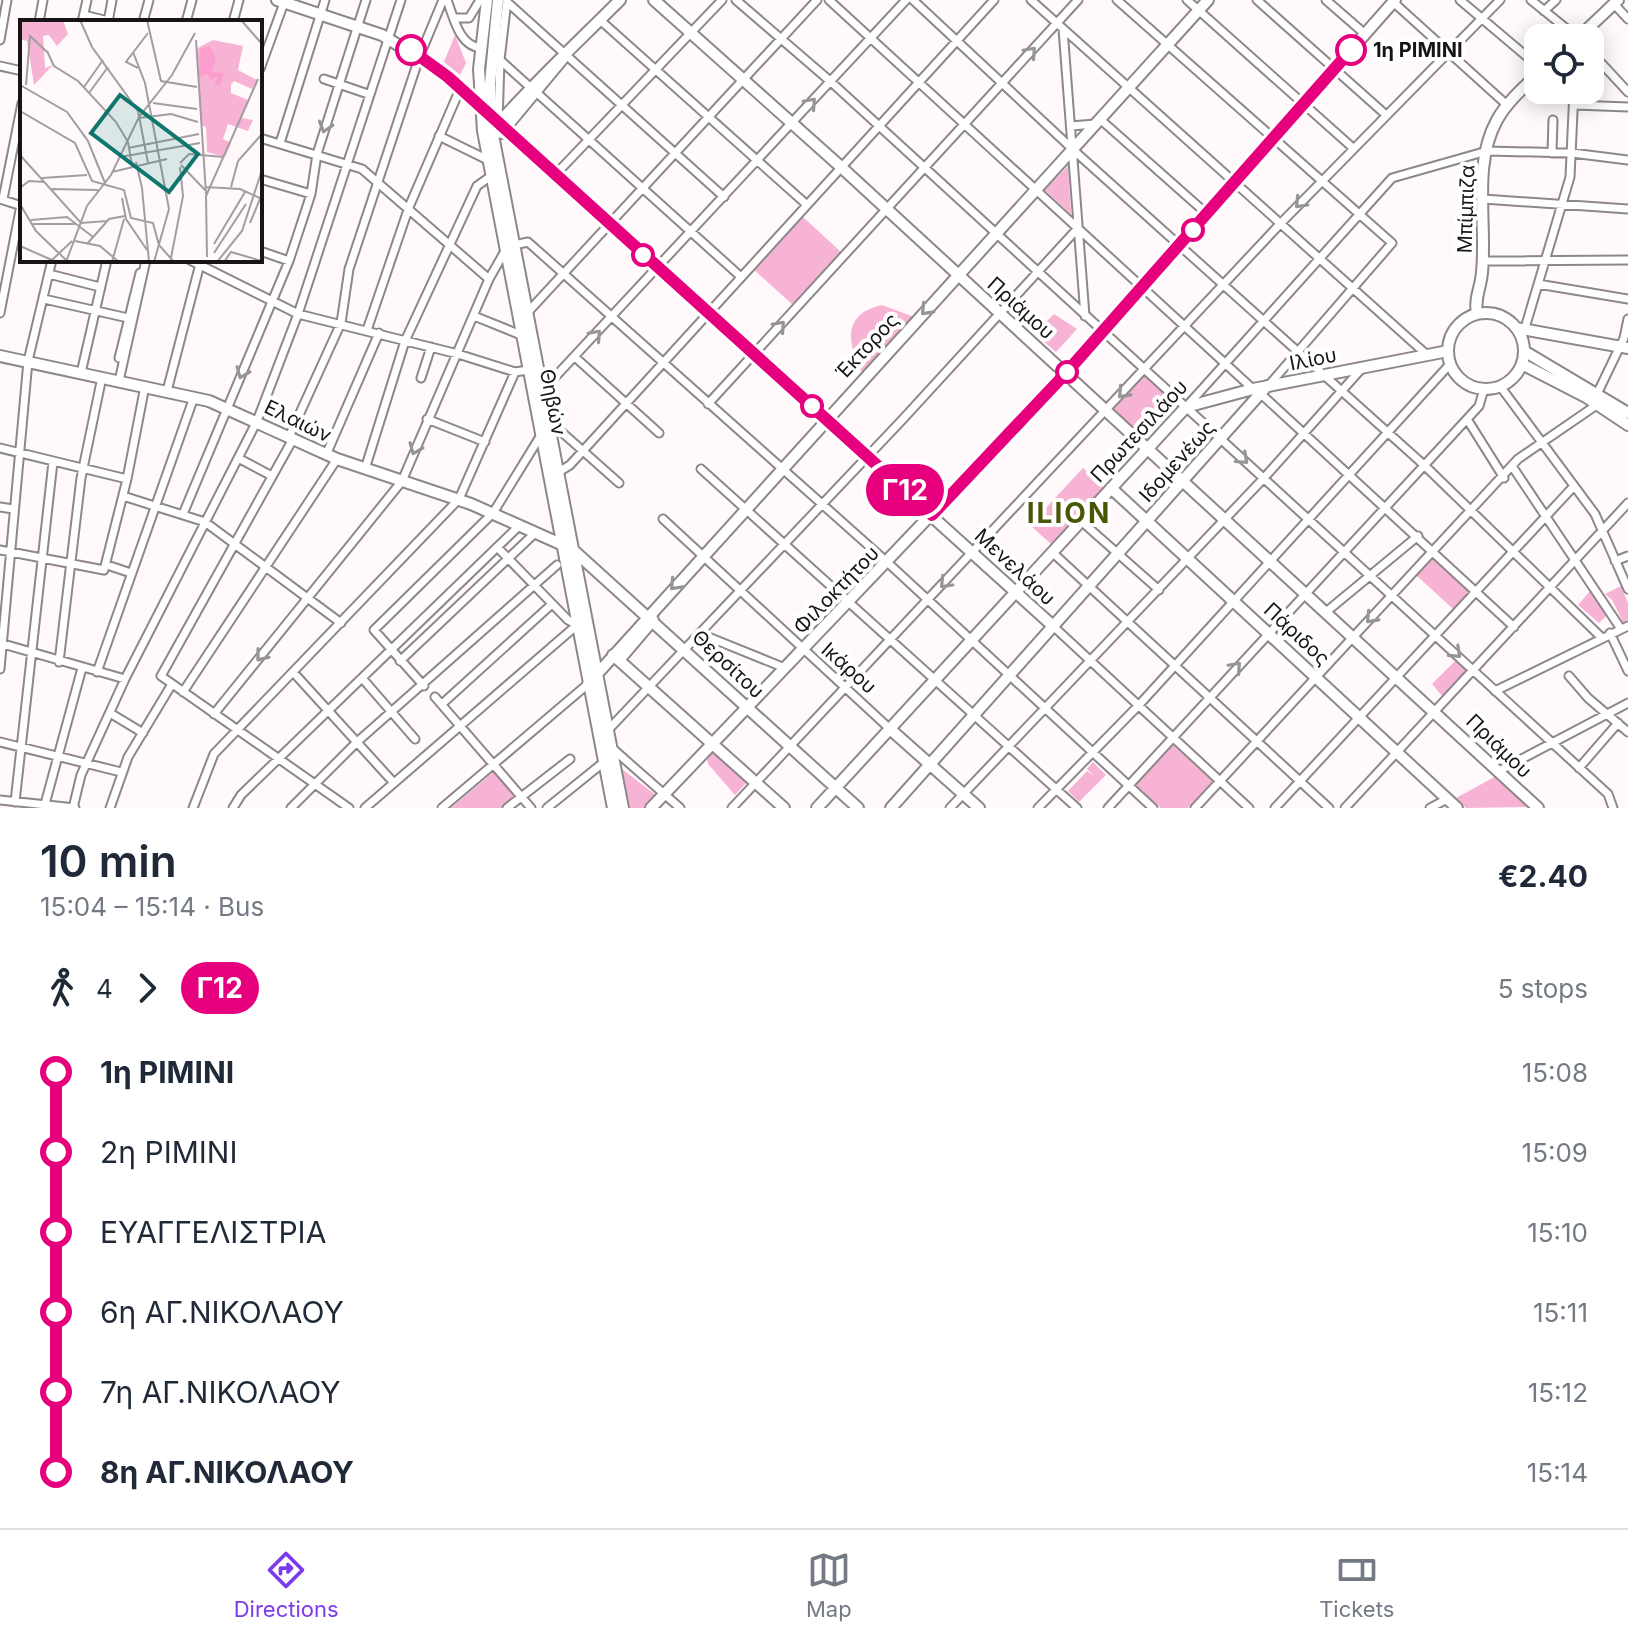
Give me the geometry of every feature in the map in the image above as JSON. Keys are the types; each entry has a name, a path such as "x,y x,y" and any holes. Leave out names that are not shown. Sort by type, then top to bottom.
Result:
{"street":[{"path":"0,40 7,0"},
{"path":"39,20 43,0"},
{"path":"83,19 87,0"},
{"path":"108,20 112,0"},
{"path":"144,20 149,0"},
{"path":"187,20 192,0"},
{"path":"234,20 239,0"},
{"path":"280,143 325,0"},
{"path":"183,514 289,261 311,194 317,154 366,0"},
{"path":"0,800 74,808 86,762 125,679 257,421 298,314 401,0"},
{"path":"445,0 467,43 481,48"},
{"path":"349,808 164,679 162,673 272,476 341,323 349,269 420,55 445,0"},
{"path":"454,18 469,18 480,0"},
{"path":"480,109 479,69 487,0"},
{"path":"494,129 534,90 553,63 566,55 620,0"},
{"name":"Πριάμου","path":"654,0 793,123 1538,808"},
{"path":"555,175 722,0"},
{"path":"736,0 830,81 1306,518 1393,594 1608,794 1613,808"},
{"path":"527,313 817,0"},
{"path":"829,0 1226,364 1260,390 1514,627"},
{"path":"542,391 906,0"},
{"path":"913,0 1074,150 1424,465 1601,637"},
{"path":"557,473 582,451 994,0"},
{"path":"1031,0 1426,354"},
{"path":"708,404 1060,26 1078,0"},
{"path":"1117,0 1358,213"},
{"path":"1187,0 1353,148"},
{"name":"Έκτορος","path":"442,808 616,658 702,556 1208,0"},
{"path":"1257,0 1385,114"},
{"path":"1326,0 1365,34"},
{"path":"1460,0 1524,55"},
{"path":"732,808 1281,223 1500,0"},
{"path":"1531,0 1560,24"},
{"path":"1544,11 1556,0"},
{"path":"262,63 282,1"},
{"name":"Μενελάου","path":"282,1 387,38 420,55 460,89 494,129 555,175 868,456 1249,808"},
{"path":"504,1 724,197"},
{"path":"494,129 504,1"},
{"name":"Θηβών","path":"504,1 490,84 521,335 555,510 578,577 623,808"},
{"path":"1393,1 1446,53 1507,105"},
{"name":"Φιλοκτήτου","path":"651,808 1066,373 1393,1"},
{"path":"1593,24 1617,1 1628,19"},
{"path":"600,20 806,204"},
{"path":"1060,26 1074,150 1085,316"},
{"path":"500,60 740,276"},
{"path":"0,66 20,71"},
{"path":"1604,66 1628,92"},
{"path":"367,330 409,207 439,136 460,89 471,86 479,69"},
{"path":"324,79 368,94"},
{"name":"Μπίμπιζα","path":"1477,314 1487,151 1493,128 1507,105 1524,88"},
{"path":"1624,347 1521,328 1498,316 1477,314 1458,327 1448,351 1451,363 1466,383 1484,389 1500,386 1513,377 1522,364 1521,328 1538,284 1561,205 1572,153 1575,105 1628,107"},
{"path":"1,199 20,112"},
{"path":"1552,153 1553,120"},
{"path":"1071,126 1099,122 1207,214"},
{"name":"Θηβών","path":"494,129 488,160 527,313 557,473 577,625 613,808"},
{"path":"439,136 488,160"},
{"path":"262,138 347,163 378,182 489,279"},
{"path":"1487,151 1572,153 1628,160"},
{"name":"Πρωτεσιλάου","path":"817,808 1226,364 1387,182 1487,151"},
{"path":"365,469 405,341 477,186 491,176"},
{"path":"262,180 311,194"},
{"path":"1483,199 1628,209"},
{"name":"Ιδομενέως","path":"891,808 1392,243 1358,213"},
{"path":"0,313 20,215"},
{"path":"608,730 786,544 1078,228"},
{"path":"214,714 402,481 489,279 510,248 528,242 887,562 1153,808"},
{"path":"262,252 289,261"},
{"path":"1482,261 1546,258 1628,260"},
{"path":"0,669 2,619 28,361 52,262"},
{"path":"81,373 106,262"},
{"path":"117,380 128,318 144,262"},
{"path":"117,380 145,262"},
{"path":"167,391 200,263 298,314 458,354 515,372 528,370"},
{"path":"49,274 100,287"},
{"path":"1538,284 1628,299"},
{"path":"44,299 128,318"},
{"path":"474,316 521,335"},
{"path":"1598,392 1624,347 1628,319"},
{"path":"183,692 266,567 332,457 379,333"},
{"path":"1524,351 1538,338 1553,335"},
{"path":"421,378 431,347"},
{"name":"Ιλίου","path":"1186,407 1323,375 1448,351"},
{"path":"1524,351 1598,392 1628,413"},
{"name":"Ελαιών","path":"0,356 194,397 228,408 332,457 459,499 567,547"},
{"path":"576,358 659,433"},
{"path":"1038,808 1139,705 1306,518 1451,363"},
{"path":"1522,364 1598,404 1628,425"},
{"path":"950,808 1264,478 1363,367"},
{"path":"193,808 210,761 459,499 515,372"},
{"path":"59,662 83,469 102,377"},
{"path":"104,568 127,479 145,386"},
{"path":"1500,386 1602,528 1628,589"},
{"path":"1108,808 1267,632 1479,406 1484,389"},
{"path":"97,672 194,397"},
{"path":"1195,808 1512,466 1598,404"},
{"path":"427,419 485,442"},
{"path":"1467,419 1504,478"},
{"path":"548,425 556,427 619,483"},
{"path":"424,686 374,630 493,513 541,435"},
{"path":"0,448 127,479"},
{"path":"238,458 272,476"},
{"path":"15,802 34,655 53,462"},
{"path":"1495,691 1624,627 1512,466"},
{"path":"701,469 1077,808"},
{"path":"1275,808 1545,513 1574,486"},
{"name":"Πάριδος","path":"1111,488 1457,808"},
{"path":"123,496 205,522 341,623"},
{"path":"1345,808 1628,503"},
{"path":"0,507 13,509"},
{"path":"400,661 534,534 548,529 555,510"},
{"name":"Ικάρου","path":"663,519 979,808"},
{"path":"1081,521 1159,590"},
{"path":"233,808 241,795 518,527"},
{"path":"1326,612 1418,536"},
{"path":"365,808 577,625 552,604 497,547"},
{"name":"Θερσίτου","path":"567,547 596,567 858,808"},
{"path":"0,550 131,573"},
{"path":"1052,552 1329,808"},
{"path":"1615,561 1628,556"},
{"path":"291,808 357,742 424,686 557,565"},
{"path":"578,577 582,566 596,567"},
{"path":"442,704 552,604"},
{"path":"1610,633 1628,671"},
{"path":"701,634 785,668"},
{"path":"1,643 125,679"},
{"path":"616,658 784,808"},
{"path":"45,804 82,668"},
{"path":"293,672 394,783"},
{"path":"1569,676 1588,698 1628,732"},
{"path":"362,678 415,739"},
{"path":"110,808 121,772 172,684"},
{"path":"435,697 531,808"},
{"path":"1499,771 1628,703"},
{"path":"110,713 143,733"},
{"path":"1579,768 1618,723"},
{"path":"0,742 121,772"},
{"path":"611,748 680,808"},
{"path":"507,808 570,759"},
{"path":"547,808 604,762"},
{"path":"1430,808 1447,799"}],"shaded area":[{"path":"455,35 466,63 460,75 444,62"},
{"path":"1068,166 1071,214 1045,190"},
{"path":"802,216 841,252 793,305 753,269"},
{"path":"882,305 914,317 862,372 853,351 851,331 860,315"},
{"path":"1054,314 1077,329 1056,352 1044,342 1049,336 1040,328"},
{"path":"1144,375 1178,405 1143,439 1112,410"},
{"path":"1083,468 1104,487 1051,544 1030,525"},
{"path":"1433,554 1471,589 1453,609 1415,574"},
{"path":"1621,586 1628,603 1628,620 1623,622 1612,600 1605,594"},
{"path":"1590,591 1606,616 1599,623 1578,605"},
{"path":"1456,660 1467,671 1443,697 1432,684"},
{"path":"1173,745 1213,781 1188,808 1161,808 1135,785"},
{"path":"714,751 748,781 735,795 708,764 707,759"},
{"path":"1093,762 1106,775 1079,802 1068,791 1087,771 1094,776 1087,769"},
{"path":"622,769 657,796 646,808 630,808"},
{"path":"496,770 517,795 501,808 451,808"},
{"path":"1498,775 1532,807 1466,808 1456,798"}],"bus line":[{"name":"Γ12","path":"411,50 448,77 932,515 1066,373 1351,50"}],"place":[{"name":"1η ΡΙΜΙΝΙ","path":"1351,50"}],"district":[{"name":"ILION","path":"1069,513"}]}
